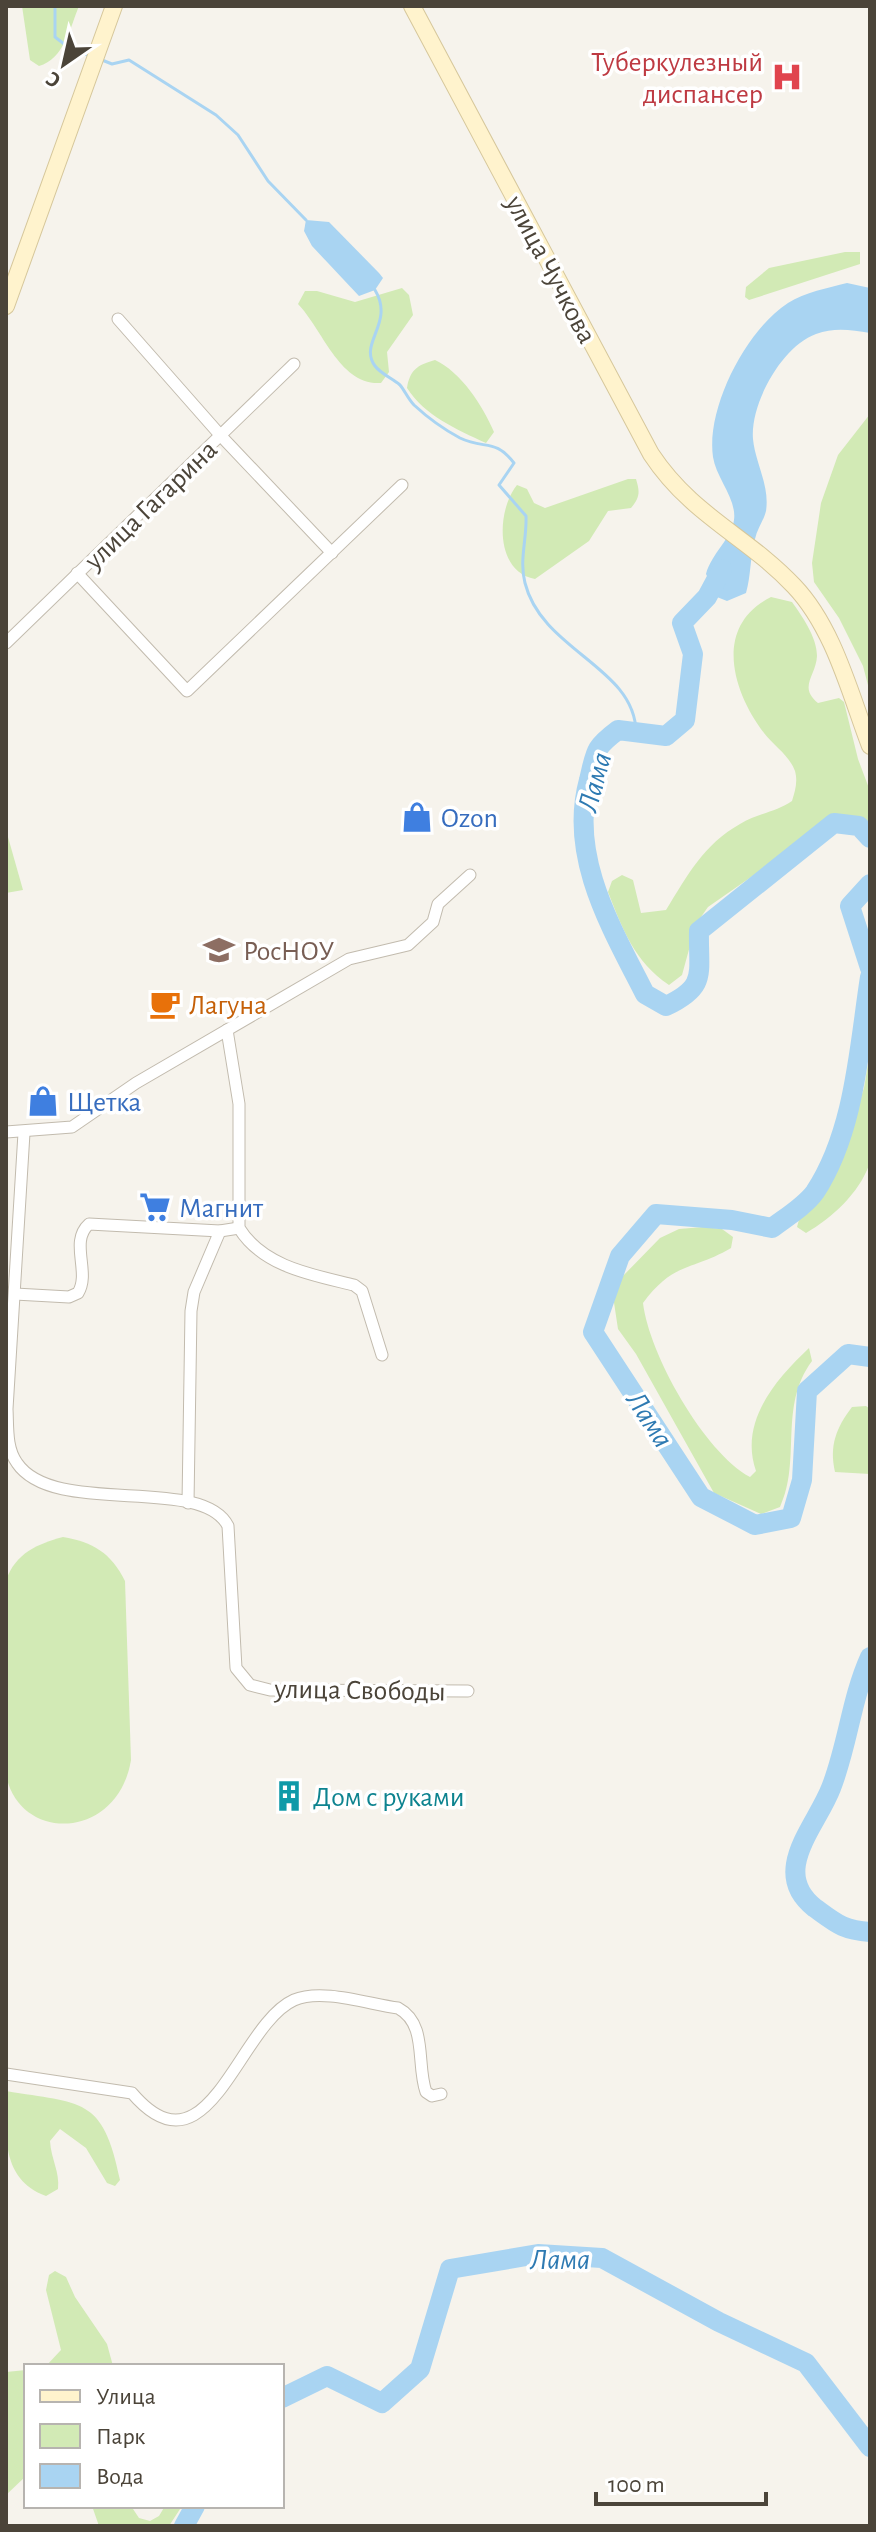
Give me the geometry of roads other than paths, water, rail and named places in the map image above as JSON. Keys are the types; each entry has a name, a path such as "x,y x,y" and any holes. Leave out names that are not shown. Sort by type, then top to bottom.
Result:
{"street":[{"path":"6,306 114,6"},
{"name":"улица Чучкова","path":"412,6 640,435 665,475 709,519 795,587 820,623 870,746"},
{"path":"118,319 221,436 332,553"},
{"name":"улица Гагарина","path":"6,643 294,364"},
{"path":"77,573 187,691 402,485"},
{"path":"6,1132 72,1127 136,1083 349,959 408,945 433,922 438,904 470,875"},
{"path":"227,1030 239,1104 239,1228 255,1246 291,1270 354,1285 362,1291 382,1355"},
{"path":"24,1133 7,1409 8,1442 15,1461 30,1479 55,1488 188,1503 191,1311 194,1292 220,1231"},
{"path":"15,1294 69,1297 78,1293 83,1276 80,1238 89,1224 220,1231 239,1228"},
{"name":"улица Свободы","path":"188,1503 211,1507 221,1513 228,1526 236,1668 250,1685 270,1690 468,1691"},
{"path":"6,2074 132,2093 149,2113 170,2120 185,2119 212,2103 255,2037 277,2012 304,1996 398,2008 406,2012 417,2033 426,2092 432,2096 441,2094"}],"water":[{"path":"306,220 329,222 383,278 375,290 359,296 312,246 304,231"},
{"path":"847,283 870,288 870,333 830,330 803,341 780,363 763,394 753,425 753,439 766,492 766,511 755,539 746,593 727,601 717,597 706,574 734,520 732,504 713,457 712,437 723,394 744,351 772,315 802,296"}],"waterway":[{"path":"55,6 55,37 72,50 91,56"},
{"path":"102,60 112,64 129,60 216,115 238,135 268,181 306,220"},
{"path":"375,290 381,313 371,349 375,366 400,385 414,405 436,423 460,438 501,450 514,463 499,485 526,516 523,574 535,606 549,626 621,691 632,710 636,732"},
{"name":"Лама","path":"722,569 707,597 682,623 693,654 685,720 666,736 618,730 597,751 589,780 584,808 584,836 596,890 645,994 666,1006 689,992 698,977 699,931 834,823 859,826 870,838"},
{"name":"Лама","path":"870,884 850,906 870,968"},
{"name":"Лама","path":"870,977 847,1116 839,1143 815,1192 772,1228 732,1220 656,1214 620,1256 593,1332 701,1497 755,1525 791,1518 802,1480 807,1391 848,1354 870,1357"},
{"name":"Лама","path":"870,1657 831,1788 800,1849 796,1864 796,1880 802,1894 815,1908 841,1925 870,1932"},
{"name":"Лама","path":"284,2397 327,2376 382,2403 420,2369 450,2269 538,2254 602,2258 719,2322 806,2363 870,2447"},
{"name":"Лама","path":"184,2526 194,2508"}],"place":[{"name":"Туберкулезный диспансер","path":"787,77"},
{"name":"Ozon","path":"417,817"},
{"name":"РосНОУ","path":"219,950"},
{"name":"Лагуна","path":"165,1004"},
{"name":"Щетка","path":"43,1101"},
{"name":"Магнит","path":"155,1207"},
{"name":"Дом с руками","path":"289,1796"}]}
